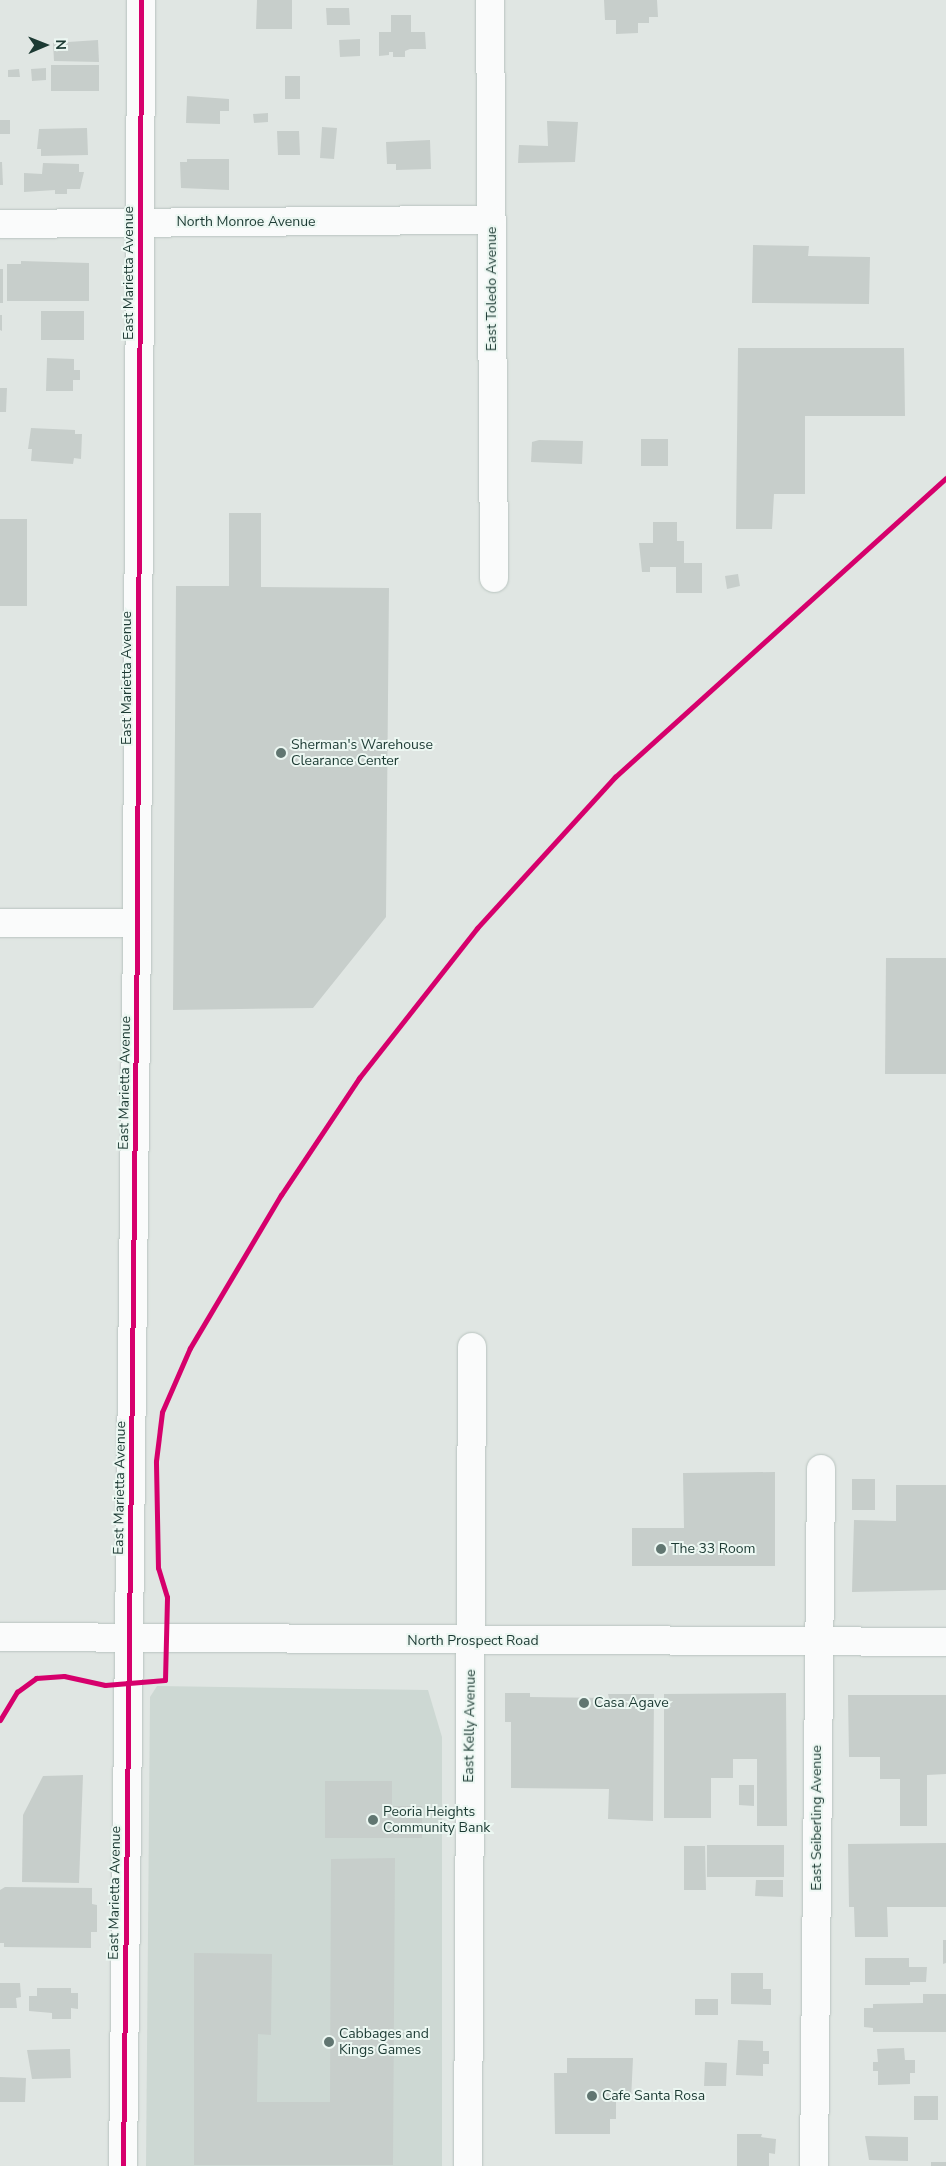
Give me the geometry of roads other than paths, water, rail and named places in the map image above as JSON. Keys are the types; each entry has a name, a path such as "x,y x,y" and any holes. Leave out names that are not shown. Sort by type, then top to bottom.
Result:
{"street":[{"name":"East Marietta Avenue","path":"123,2166 137,924 141,0"},
{"name":"East Toledo Avenue","path":"490,0 494,578"},
{"name":"North Monroe Avenue","path":"0,224 491,220"},
{"path":"0,924 137,924"},
{"name":"East Kelly Avenue","path":"468,2166 472,1347"},
{"name":"East Seiberling Avenue","path":"814,2166 821,1469"},
{"name":"North Prospect Road","path":"0,1637 472,1642 946,1642"}],"place":[{"name":"Sherman's Warehouse Clearance Center","path":"281,753"},
{"name":"The 33 Room","path":"661,1549"},
{"name":"Casa Agave","path":"584,1703"},
{"name":"Peoria Heights Community Bank","path":"373,1820"},
{"name":"Cabbages and Kings Games","path":"329,2042"},
{"name":"Cafe Santa Rosa","path":"592,2096"}]}
